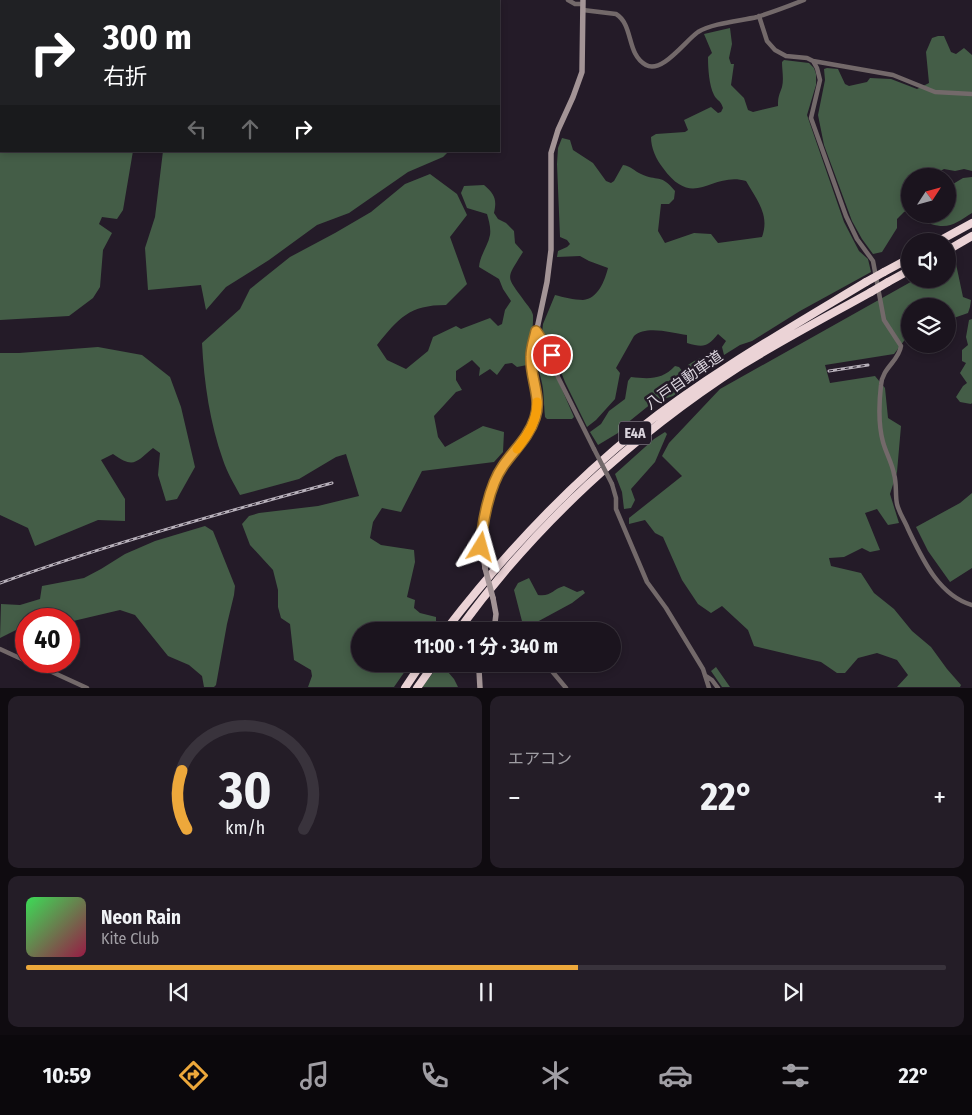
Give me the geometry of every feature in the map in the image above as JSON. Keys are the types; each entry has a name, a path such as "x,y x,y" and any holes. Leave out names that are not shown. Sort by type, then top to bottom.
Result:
{"highway":[{"path":"953,233 972,222"},
{"path":"956,245 972,236"},
{"name":"八戸自動車道","path":"452,622 527,532 568,492 638,430 736,360 901,263"},
{"name":"八戸自動車道","path":"465,622 534,538 574,498 674,413 741,366 797,332 901,275"},
{"path":"405,688 416,672"},
{"path":"417,688 428,672"}],"street":[{"path":"568,0 575,4 620,16 626,25 636,56 650,67 665,62 691,38 703,30 759,16 804,0"},
{"path":"495,622 496,614 485,568 481,540 494,483 504,465 525,439 536,417 537,399 531,357 552,250 551,153 558,130 580,79 583,5"},
{"path":"759,16 765,35 775,50 786,56 807,58 817,68 820,80 811,118 846,216 857,239 873,262 884,320 901,346 900,354 884,372 881,382 879,406 883,441 895,475 897,505 924,561 934,576 945,589 961,602 972,605"},
{"path":"813,62 893,75 935,92 972,94"},
{"path":"536,331 552,355 558,378 612,484 616,510 647,582 666,608 706,676 709,688"},
{"path":"0,648 15,655"},
{"path":"479,672 480,688"},
{"path":"553,672 566,688"},
{"path":"54,673 87,688"},
{"path":"706,676 718,688"}],"green space":[{"path":"730,28 732,44 729,58 731,64 734,64 731,85 744,98 748,110 753,112 778,106 778,98 783,84 782,62 784,60 809,63 814,68 816,85 807,115 844,222 859,251 868,259 871,272 800,311 752,341 740,345 724,355 722,347 726,341 718,334 708,344 697,346 687,343 687,335 652,330 639,333 634,336 616,368 620,373 615,399 587,427 565,382 550,344 542,334 543,324 555,295 576,300 588,299 597,293 608,268 580,256 557,257 558,251 570,244 567,240 560,237 558,148 562,138 570,140 573,150 593,163 606,181 611,183 623,165 670,185 675,191 674,199 669,204 661,204 658,231 665,243 694,233 711,234 718,243 762,237 764,222 761,208 746,181 734,179 703,187 684,187 674,180 660,165 651,141 651,137 656,134 685,132 688,130 684,120 711,107 718,113 721,112 722,105 714,95 711,86 708,57 712,53 704,34"},
{"path":"944,36 951,52 956,54 964,48 972,55 972,171 964,169 956,171 956,168 901,168 901,215 897,219 897,228 882,252 873,254 852,221 824,145 818,115 825,80 824,69 838,69 845,84 849,86 867,82 870,78 891,79 917,89 929,83 926,52 932,38"},
{"path":"0,152 133,152 123,210 117,219 102,217 99,224 112,233 103,250 100,287 93,298 69,316 0,320"},
{"path":"163,152 448,152 443,157 408,172 349,213 317,225 269,260 226,287 206,310 201,285 148,290 145,248 155,217"},
{"path":"430,174 457,194 467,215 450,237 467,284 446,305 423,307 399,320 377,345 387,360 406,369 428,351 433,337 456,326 461,329 490,318 498,326 502,324 505,310 511,301 499,279 479,267 490,235 487,214 467,208 461,193 464,186 484,185 491,191 494,198 494,213 498,219 506,223 514,231 515,243 523,252 513,268 510,278 533,315 527,365 517,367 512,363 505,364 497,375 490,369 479,376 480,368 472,360 456,371 456,380 462,390 456,392 434,416 438,437 445,447 483,426 504,432 503,452 494,462 422,471 401,512 382,508 373,522 370,538 381,545 414,550 415,562 407,597 415,600 414,608 420,613 436,617 436,622 351,622 351,672 404,672 394,687 308,687 312,676 311,670 294,660 290,624 281,618 278,607 278,590 273,570 250,545 242,524 249,516 259,513 318,506 359,496 346,454 336,457 299,479 240,495 218,446 206,388 202,343 240,309 250,289 290,257 371,212 405,184"},
{"path":"972,177 972,213 956,222 956,182 963,178"},
{"path":"931,223 955,223 948,226"},
{"path":"956,264 963,297 971,300 968,313 956,317 956,298 901,298 901,345 894,354 825,365 830,383 875,376 885,388 888,418 901,426 897,472 890,494 899,523 888,525 877,509 865,513 880,550 870,552 862,548 844,557 829,558 831,566 861,573 874,593 894,609 912,631 931,647 961,685 960,687 897,687 908,675 897,660 877,653 858,658 845,673 837,673 821,662 754,646 748,630 722,606 711,613 698,604 682,580 663,537 655,533 645,520 629,524 629,518 682,476 662,456 669,443 720,389 901,287 956,288"},
{"path":"972,319 971,404 960,402 956,397 967,383 960,373 966,363 962,361 962,350 968,345 966,337 969,320"},
{"path":"541,344 549,354 574,417 572,419 547,419 545,417 543,389 537,357 538,346"},
{"path":"98,347 142,355 170,377 181,407 195,467 177,499 166,501 158,475 160,453 153,448 134,462 120,459 113,454 101,460 125,499 125,521 98,520 35,546 28,528 0,515 0,353"},
{"path":"699,358 706,358 711,364 708,370 673,396 652,403 621,428 618,433 598,445 590,432 601,424 609,411 625,399 628,381 631,377 655,378 670,371 675,366 679,367 683,372 688,365"},
{"path":"665,432 667,434 655,462 631,489 635,500 631,508 624,509 622,492 615,474 654,439"},
{"path":"972,493 972,568 950,582 928,551 916,527 960,503"},
{"path":"205,526 213,531 235,586 216,685 214,687 204,687 202,676 189,665 168,656 135,615 120,610 80,619 80,608 15,608 15,630 0,638 1,604 20,605 40,599 42,586 84,578 125,554 155,541"},
{"path":"529,578 538,595 549,594 564,586 577,592 583,590 585,593 572,603 537,622 522,622 514,590 518,583"},
{"path":"716,667 730,687 722,687 711,671"},
{"path":"448,672 458,687 422,687 433,673"}],"railway":[{"path":"829,371 868,365"},
{"path":"0,583 124,542 332,483"}],"slow traffic":[{"path":"517,449 531,429 536,417 537,402"}],"route":[{"path":"481,547 482,530 496,478 525,439 536,417 537,399 531,365 536,331 552,355"}]}
